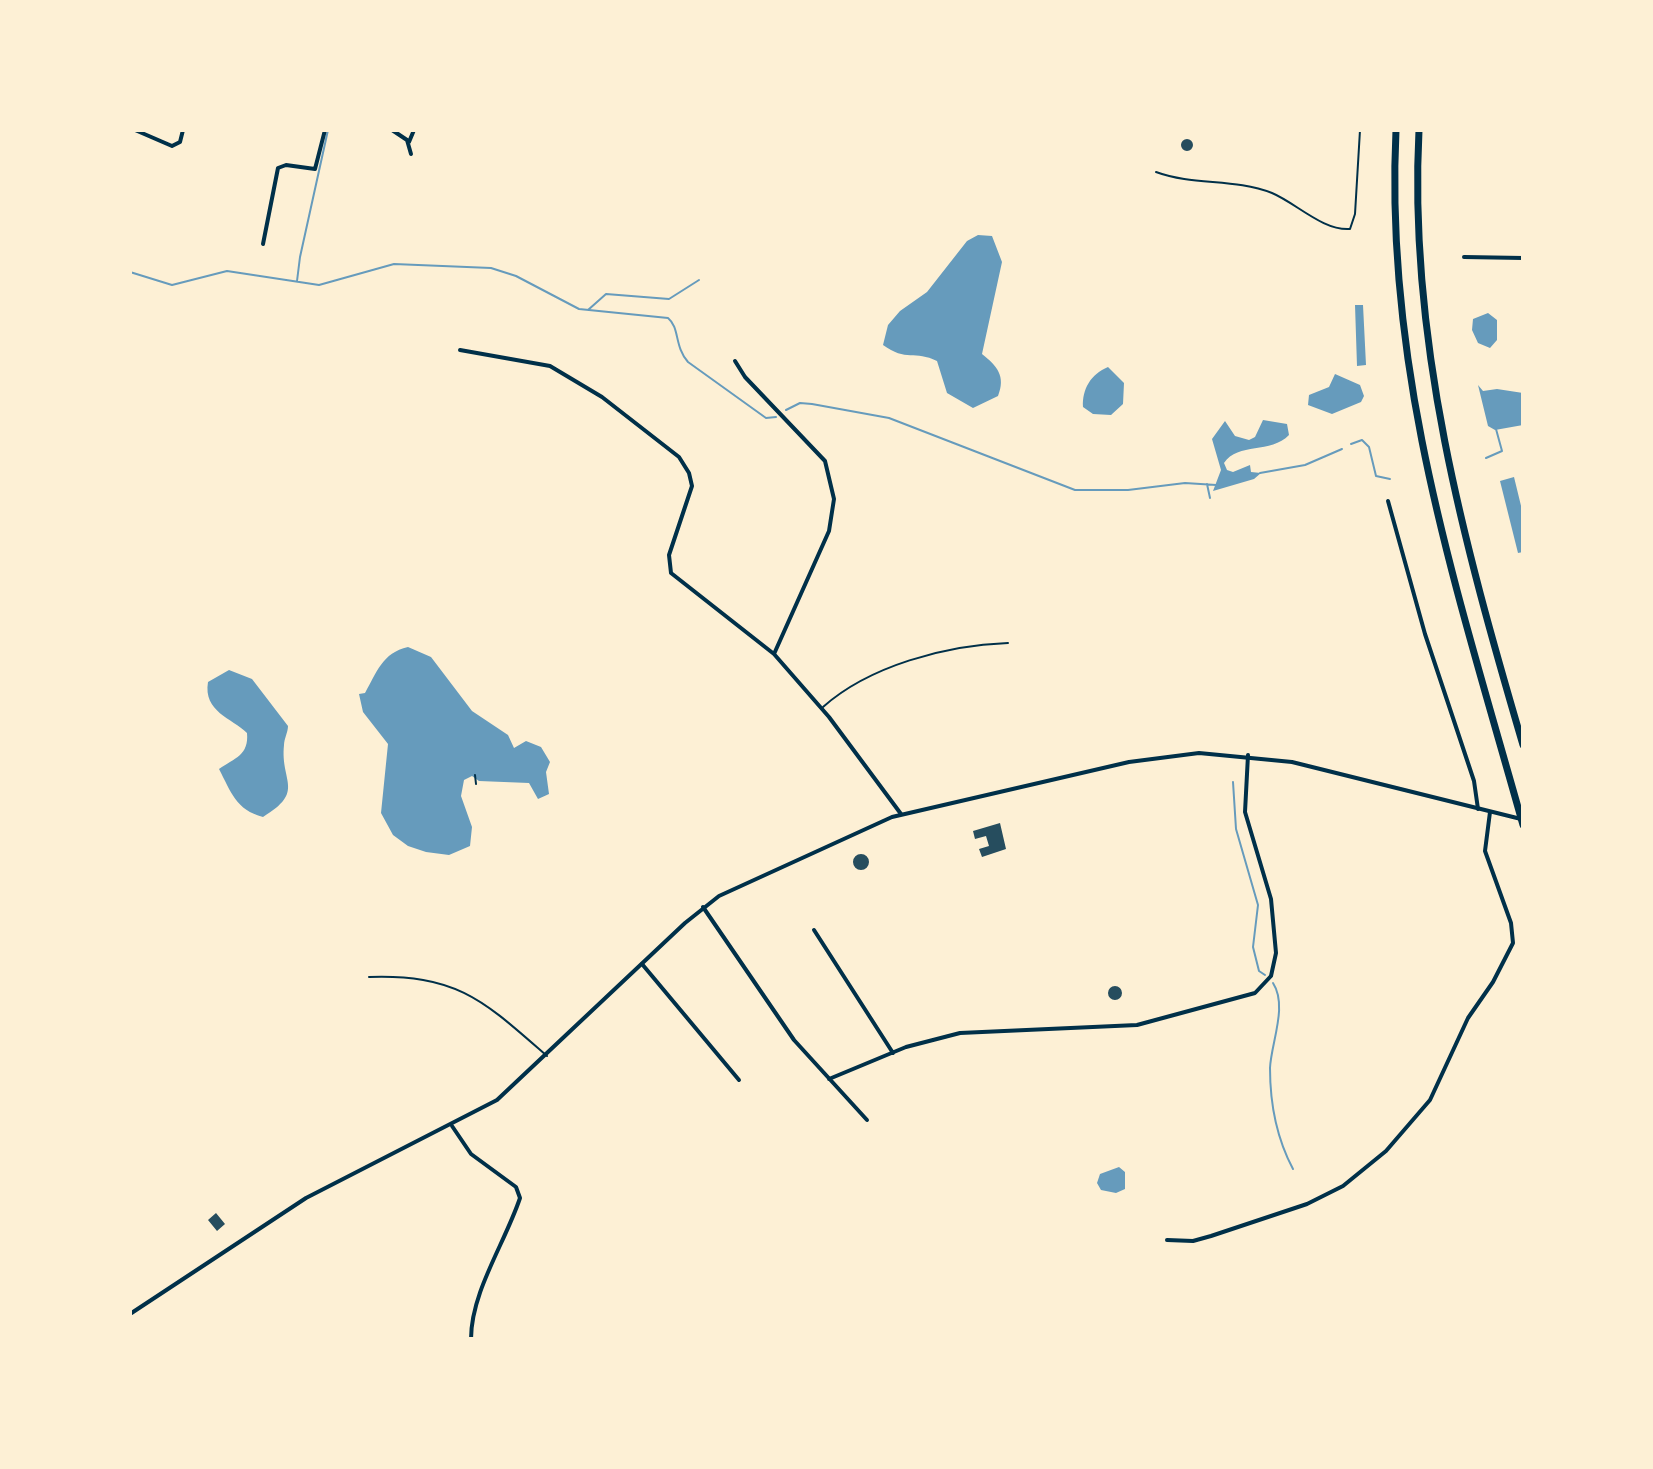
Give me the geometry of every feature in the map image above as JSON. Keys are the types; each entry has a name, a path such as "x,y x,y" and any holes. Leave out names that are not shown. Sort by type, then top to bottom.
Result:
{"highway":[{"path":"1396,130 1396,259 1412,400 1439,525 1523,822"},
{"path":"1419,130 1418,247 1428,359 1451,480 1523,745"}],"street":[{"path":"135,130 172,146 180,142 183,130"},
{"path":"263,244 278,168 286,165 315,169 325,130"},
{"path":"392,130 408,144 411,154"},
{"path":"408,144 414,130"},
{"path":"1464,257 1523,258"},
{"path":"460,350 550,366 602,397 679,457 689,473 692,486 669,555 671,573 774,654 822,708 901,814"},
{"path":"735,361 745,377 825,461 834,499 829,531 774,654"},
{"path":"1388,501 1425,634 1474,781 1478,809"},
{"path":"130,1314 303,1199 452,1126 497,1100 703,907 749,880 901,814 1149,758 1199,753 1248,755 1313,766 1523,822"},
{"path":"829,1079 893,1053 960,1033 1137,1025 1245,997 1264,986 1276,960 1276,942 1271,899 1245,812 1248,755"},
{"path":"1167,1240 1193,1241 1211,1236 1326,1195 1386,1151 1430,1100 1468,1018 1493,982 1513,943 1511,923 1485,851 1490,812"},
{"path":"703,907 794,1040 867,1120"},
{"path":"814,930 893,1053"},
{"path":"642,964 739,1080"},
{"path":"452,1126 471,1154 516,1187 520,1198 502,1249 473,1309 471,1339"}],"lane":[{"path":"1156,172 1195,182 1242,184 1290,201 1334,227 1350,229 1355,214 1360,130"},
{"path":"822,708 868,675 978,645 1008,643"},
{"path":"369,977 410,976 467,992 488,1005 547,1056"}],"path":[{"path":"475,775 476,784"}],"water":[{"path":"978,235 992,236 1002,262 982,354 996,367 1001,383 998,396 973,408 947,393 937,361 923,356 904,355 883,345 888,325 900,311 927,292 967,241"},
{"path":"1355,305 1363,305 1366,365 1357,366"},
{"path":"1488,313 1497,320 1497,340 1490,348 1478,343 1472,330 1473,319"},
{"path":"1108,367 1124,383 1123,404 1111,415 1093,414 1083,407 1084,394 1092,378"},
{"path":"1335,374 1360,385 1364,396 1361,402 1332,414 1308,405 1309,395 1329,387"},
{"path":"1478,385 1483,391 1497,389 1523,393 1523,425 1495,430 1488,426"},
{"path":"1263,420 1287,424 1289,435 1282,441 1238,452 1230,457 1224,463 1227,470 1233,472 1250,465 1251,472 1261,473 1254,479 1213,491 1221,470 1212,439 1225,421 1235,436 1249,440 1255,437"},
{"path":"1514,477 1523,514 1523,552 1518,553 1500,481"},
{"path":"408,647 431,657 472,711 508,735 514,748 526,741 541,747 550,762 546,772 549,794 538,799 529,783 479,781 472,776 464,780 461,796 472,827 470,846 449,855 408,846 393,835 381,813 388,744 363,712 359,694 365,693 386,659"},
{"path":"229,670 252,679 288,726 284,743 287,793 276,808 263,817 240,805 219,769 240,755 247,740 247,733 220,713 210,701 208,682"},
{"path":"1119,1167 1125,1172 1125,1189 1116,1193 1101,1190 1097,1183 1100,1174"}],"building":[{"path":"1182,140 1192,140 1192,150 1182,150"},
{"path":"1000,823 1006,849 982,857 979,849 989,846 986,836 975,839 973,831"},
{"path":"861,854 867,856 867,868 861,870 855,868 853,862 855,856"},
{"path":"1115,986 1122,993 1115,1000 1108,993"},
{"path":"216,1213 225,1224 217,1231 208,1220"}],"waterway":[{"path":"297,281 328,130"},
{"path":"130,272 172,285 227,271 319,285 394,264 491,268 516,276 579,309 668,318 688,362 766,418 776,417"},
{"path":"588,310 606,294 669,299 699,280"},
{"path":"786,410 800,403 889,418 1075,490 1128,490 1185,483 1216,485"},
{"path":"1486,458 1502,451 1496,429"},
{"path":"1351,444 1362,440 1369,447 1376,476 1390,479"},
{"path":"1260,473 1305,465 1342,449"},
{"path":"1207,484 1210,498"},
{"path":"1233,782 1236,829 1258,905 1253,947 1259,971 1265,975"},
{"path":"1273,983 1279,1013 1270,1068 1271,1094 1279,1133 1293,1169"}]}
